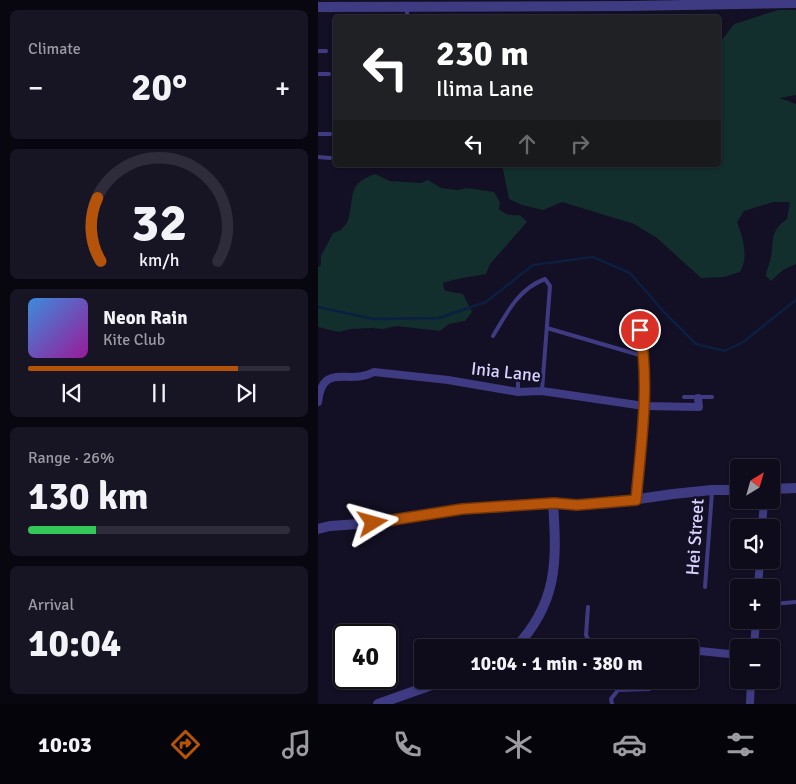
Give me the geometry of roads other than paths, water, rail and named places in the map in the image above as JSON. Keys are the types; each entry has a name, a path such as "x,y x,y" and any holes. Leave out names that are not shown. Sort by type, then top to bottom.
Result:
{"street":[{"path":"318,7 520,3 796,3"},
{"path":"632,317 640,330 643,356 644,406 636,500"},
{"name":"Inia Lane","path":"318,402 323,384 330,378 365,377 374,372 448,380 518,392 542,391 644,406 698,407 698,398"},
{"path":"780,489 796,488"},
{"path":"318,529 330,526 373,523 462,509 554,503 577,505 636,500 712,490 730,490"},
{"path":"522,639 536,620 552,582 556,558 554,503"},
{"path":"699,651 730,654"},
{"path":"378,704 420,689"},
{"path":"750,704 751,689"}],"lane":[{"path":"407,6 407,15"},
{"path":"318,51 326,51"},
{"path":"318,74 329,74"},
{"path":"318,134 330,134"},
{"path":"318,158 330,158"},
{"path":"493,336 515,300 534,283 545,279 550,286 542,391"},
{"path":"546,328 643,356"},
{"path":"518,373 518,392"},
{"path":"684,396 712,397"},
{"name":"Hei Street","path":"705,587 712,490"},
{"path":"780,603 796,602"},
{"path":"588,607 586,634 588,639"},
{"path":"612,704 610,699 618,690 649,689"}],"waterway":[{"path":"318,307 373,319 439,318 486,302 533,265 593,257 630,273 664,312 696,344 725,351 743,342 797,299"}]}
